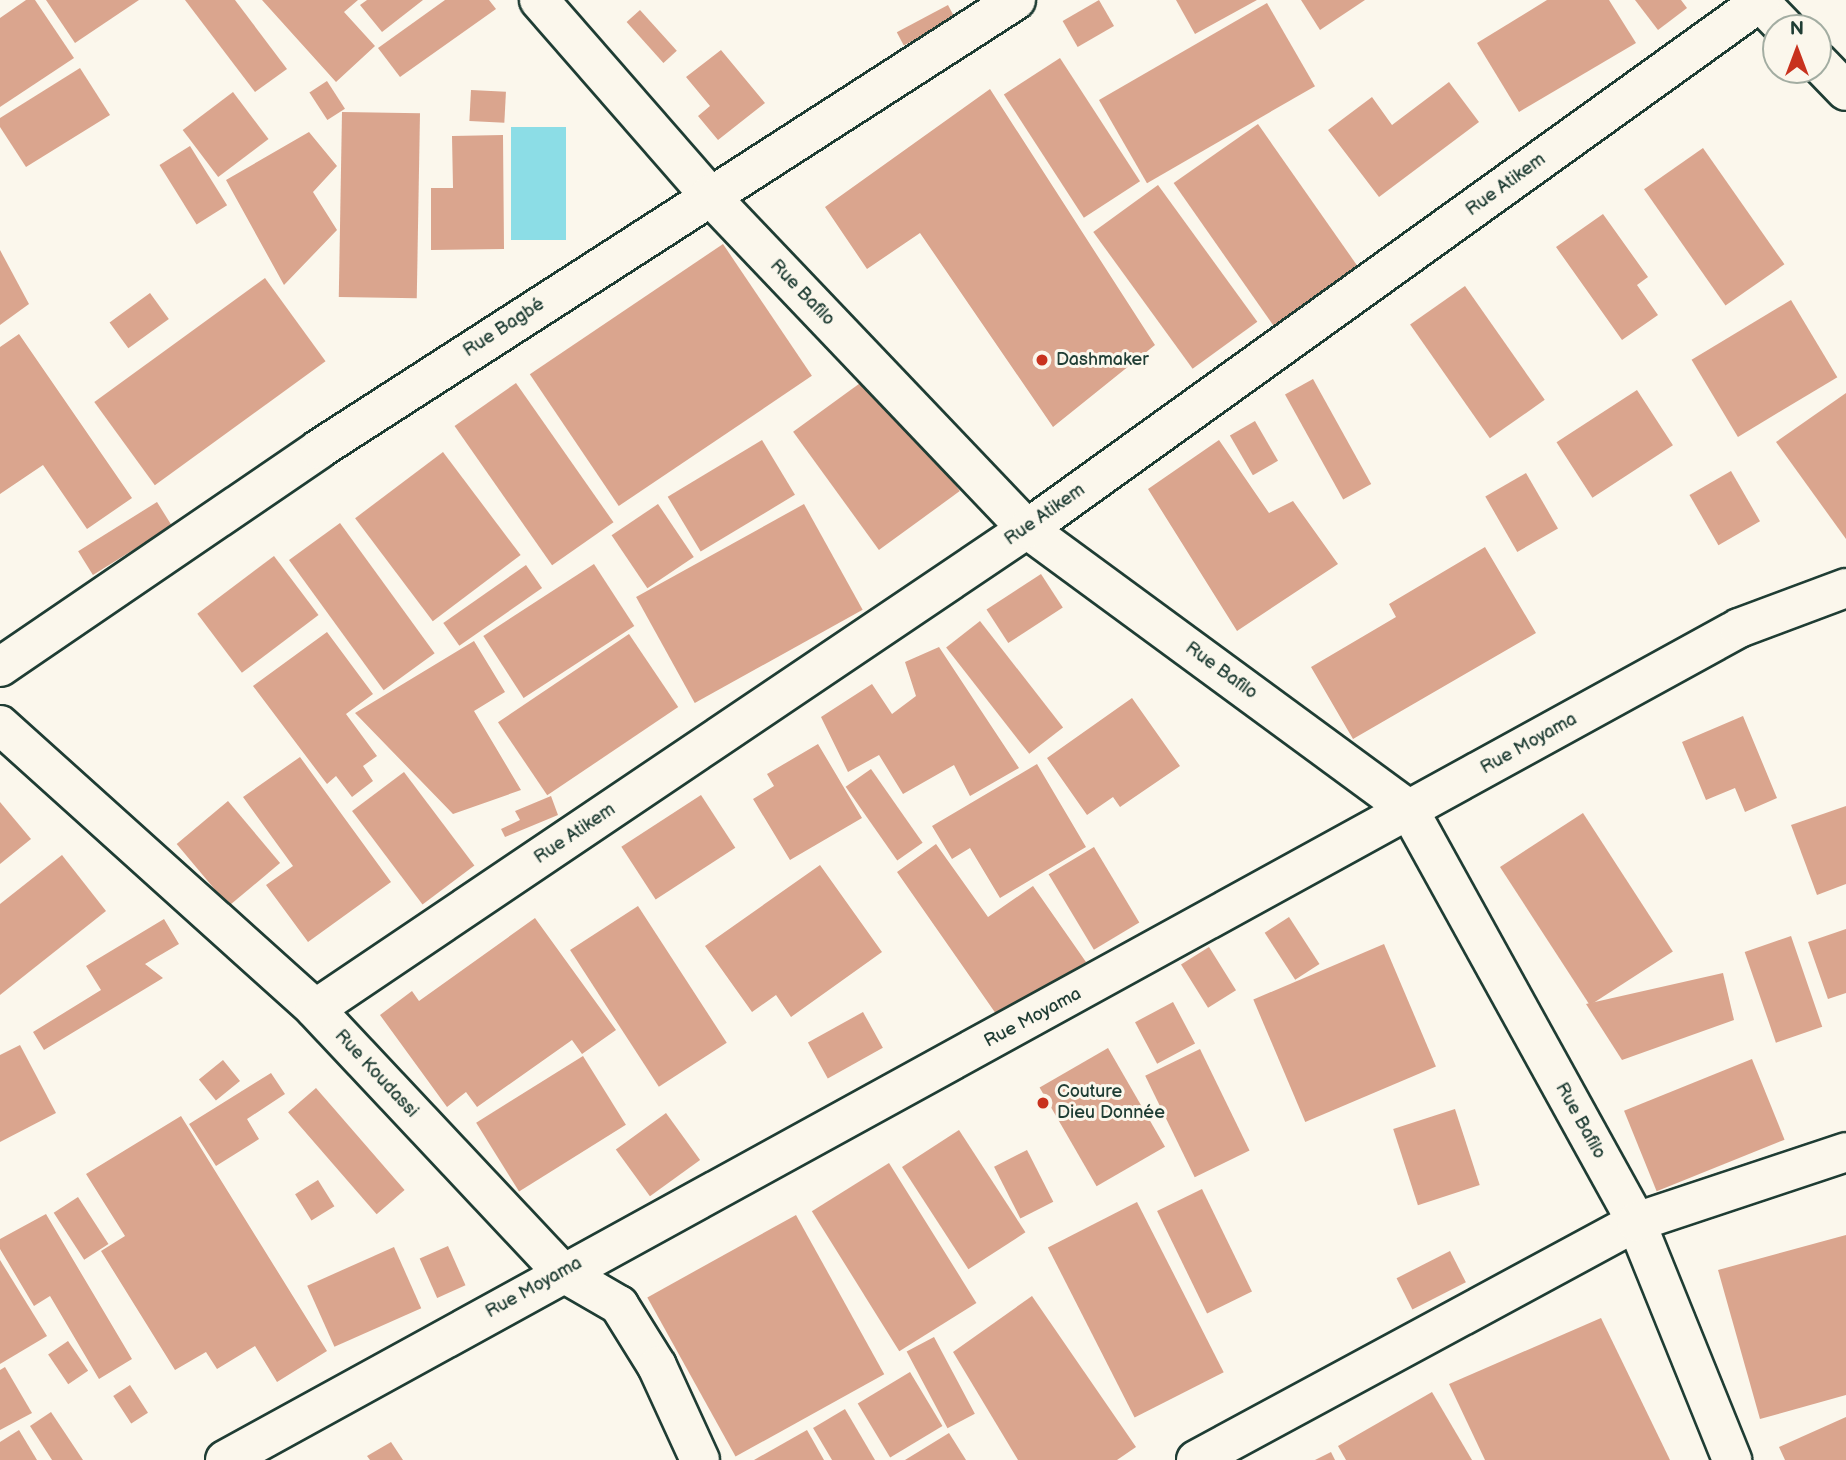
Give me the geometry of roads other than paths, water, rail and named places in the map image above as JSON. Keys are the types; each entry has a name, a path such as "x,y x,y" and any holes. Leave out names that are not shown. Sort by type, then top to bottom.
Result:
{"street":[{"name":"Rue Bafilo","path":"538,0 709,195 1027,529 1409,810 1636,1222 1732,1460"},
{"name":"Rue Bagbé","path":"0,667 319,449 709,195 1016,0"},
{"name":"Rue Atikem","path":"315,1009 1027,529 1768,10"},
{"path":"1832,76 1846,91"},
{"name":"Rue Moyama","path":"225,1460 562,1272 1739,628 1846,588"},
{"name":"Rue Koudassi","path":"0,725 315,1009 562,1272 619,1305 657,1366 700,1460"},
{"path":"1196,1460 1636,1222 1846,1152"}],"water":[{"path":"511,127 566,127 566,240 511,240"}],"place":[{"name":"Dashmaker","path":"1042,360"},
{"name":"Couture Dieu Donnée","path":"1043,1103"}]}
